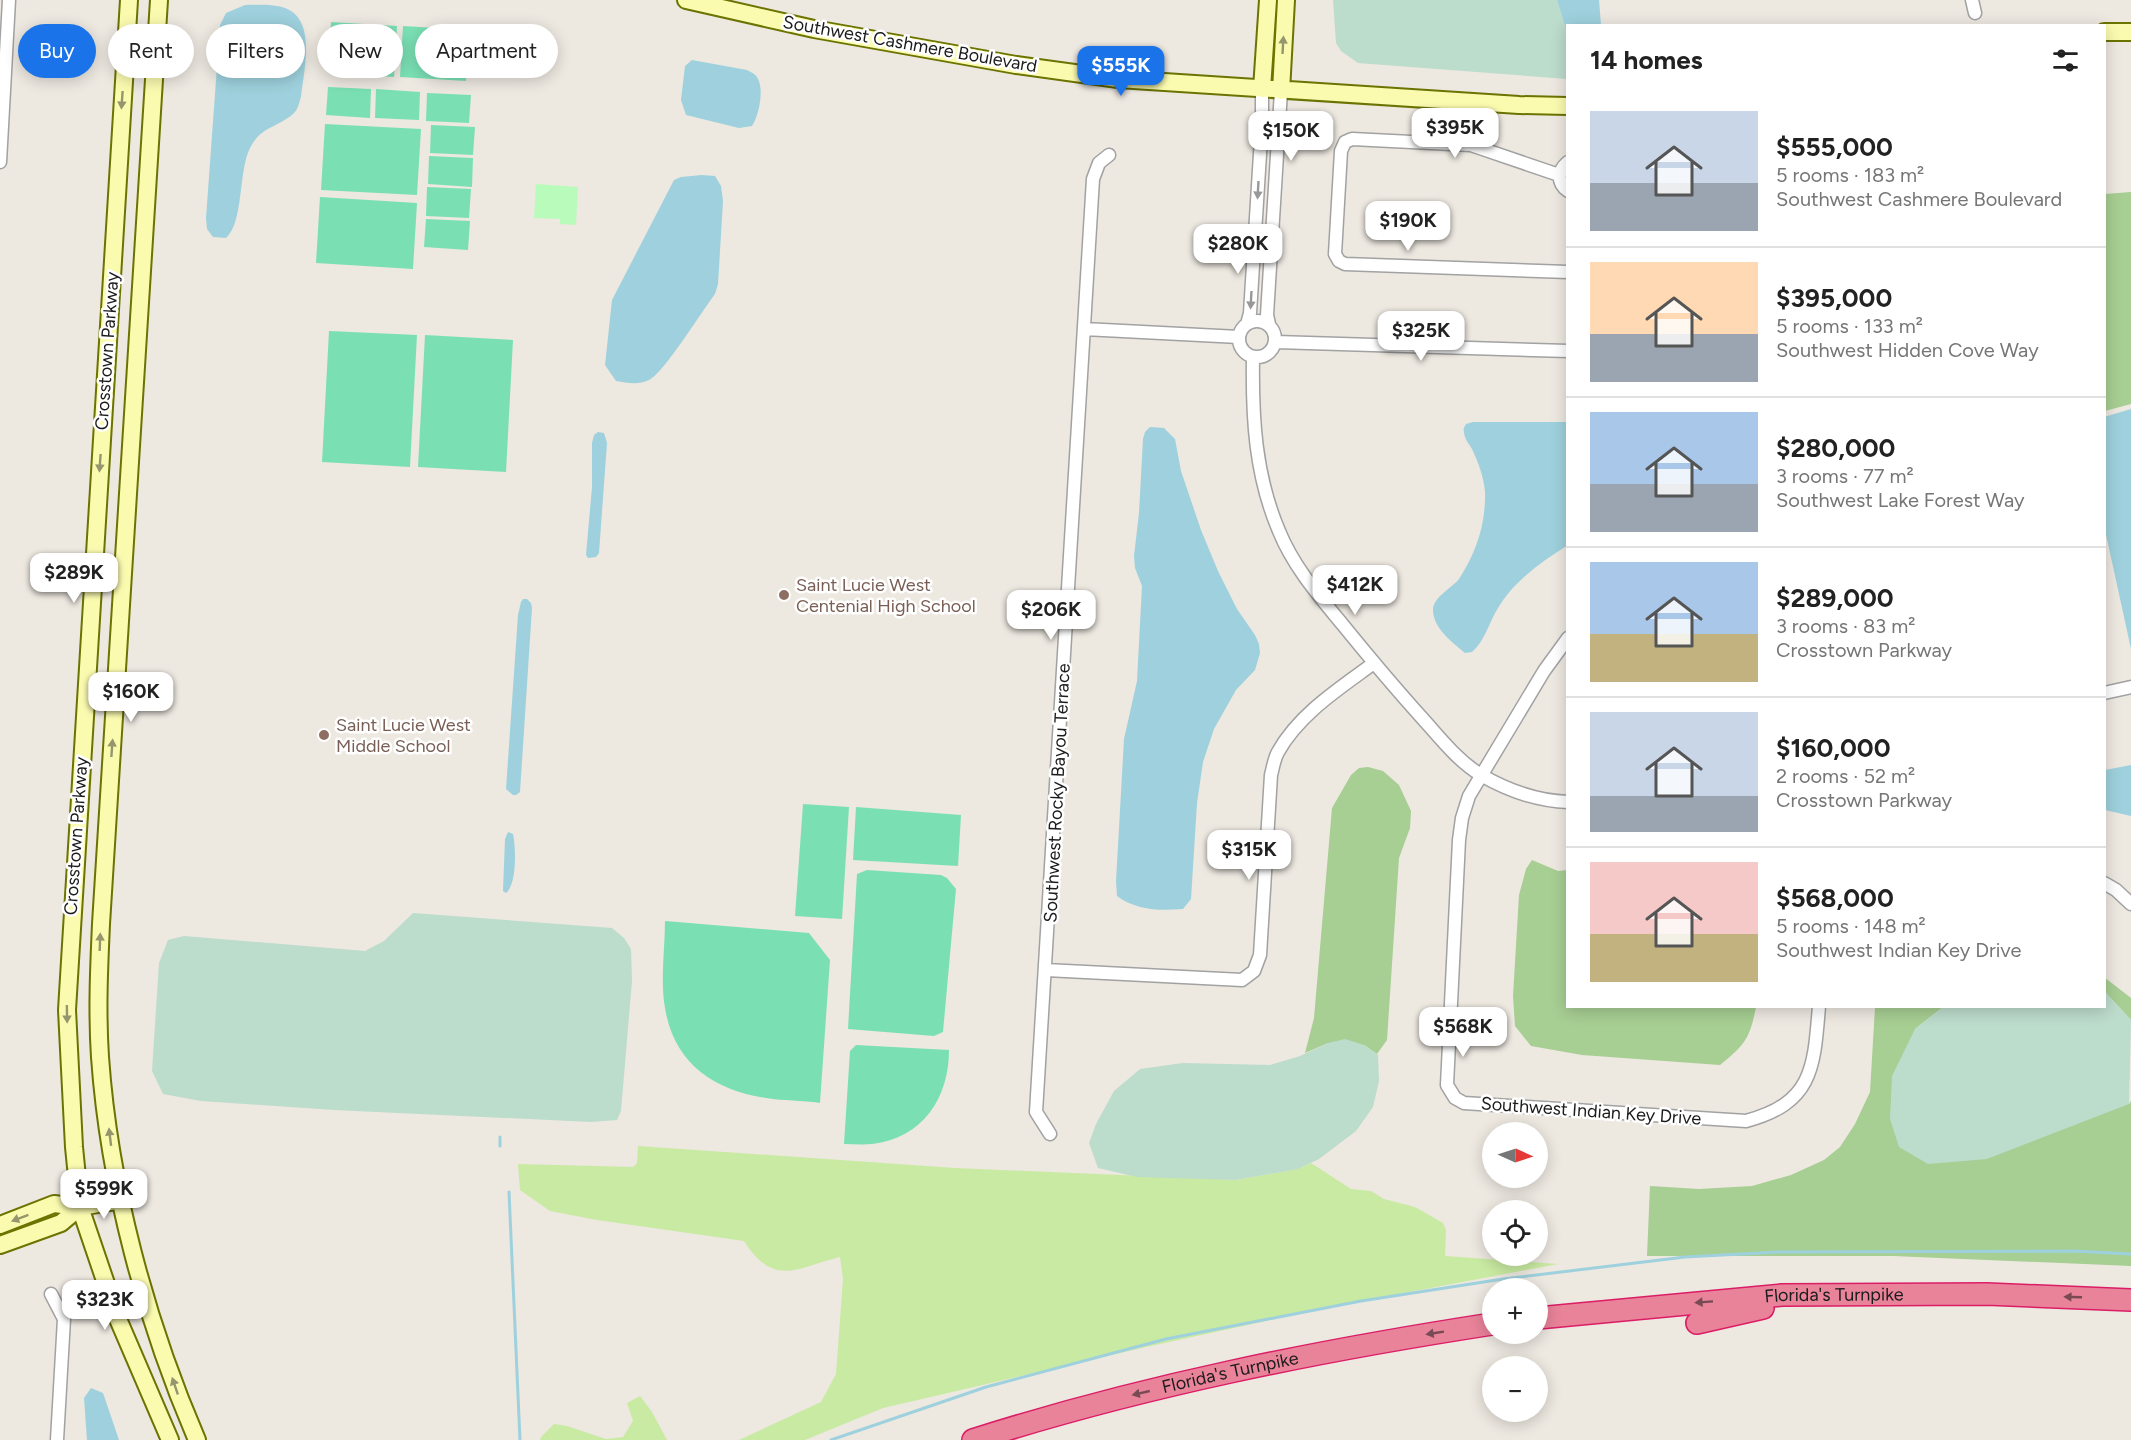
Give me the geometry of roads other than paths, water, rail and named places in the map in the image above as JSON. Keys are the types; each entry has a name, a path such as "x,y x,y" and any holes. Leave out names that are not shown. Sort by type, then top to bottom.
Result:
{"highway":[{"name":"Florida's Turnpike","path":"1548,1317 1782,1296 1846,1294 1987,1294 2131,1299"},
{"path":"1697,1323 1774,1305 1846,1294"},
{"name":"Florida's Turnpike","path":"973,1440 1130,1396 1243,1369 1482,1326"}],"main road":[{"name":"Crosstown Parkway","path":"129,0 67,1010 74,1147 80,1207 118,1319 170,1440"},
{"name":"Crosstown Parkway","path":"159,0 100,924 98,988 100,1057 110,1143 122,1200 140,1281 181,1404 197,1440"},
{"name":"Southwest Cashmere Boulevard","path":"686,0 814,28 1016,65 1118,79 1281,91 1566,106"},
{"path":"1262,89 1268,0"},
{"path":"1281,91 1286,0"},
{"path":"2106,32 2131,32"},
{"path":"0,1225 54,1204 80,1207 122,1200"},
{"path":"0,1245 61,1223 80,1207"}],"street":[{"path":"0,162 9,0"},
{"path":"1972,0 1975,13"},
{"path":"1247,324 1250,313 1262,123 1262,89"},
{"path":"1269,324 1267,315 1281,91"},
{"path":"1559,175 1471,145 1352,139 1345,142 1341,151 1335,254 1339,261 1345,264 1566,272"},
{"name":"Southwest Rocky Bayou Terrace","path":"1050,1134 1036,1112 1093,179 1099,163 1109,155"},
{"path":"1566,164 1559,175 1561,185 1566,189"},
{"path":"1255,234 1263,236 1272,231"},
{"path":"1257,320 1269,324 1274,329 1276,342 1270,353 1254,357 1245,352 1241,347 1239,337 1242,328 1257,320"},
{"path":"1084,328 1239,337"},
{"path":"1276,342 1566,351"},
{"path":"1254,357 1252,407 1257,457 1267,498 1279,532 1294,561 1374,663 1459,759 1482,776 1529,796 1553,802 1566,802"},
{"name":"Southwest Indian Key Drive","path":"1566,641 1544,671 1469,796 1462,818 1447,1085 1455,1098 1464,1103 1746,1121 1768,1115 1788,1104 1803,1084 1813,1064 1819,1008"},
{"path":"1046,970 1242,980 1254,971 1260,955 1271,775 1277,754 1290,734 1322,702 1374,663"},
{"path":"2106,693 2131,687"},
{"path":"2106,884 2131,904"},
{"path":"51,1294 64,1319 57,1440"}],"water":[{"path":"1557,0 1599,0 1601,24 1566,24 1566,30"},
{"path":"245,5 277,6 290,10 301,24 220,24 226,13"},
{"path":"692,60 747,70 756,76 760,84 761,96 759,110 752,126 739,128 686,115 681,100 685,66"},
{"path":"216,78 303,78 301,97 293,114 264,131 250,148 232,231 226,238 213,237 207,229"},
{"path":"702,175 715,176 721,186 723,201 718,284 715,294 656,375 641,383 616,381 605,365 612,300 674,180"},
{"path":"2131,409 2131,649 2106,535 2106,416"},
{"path":"1473,422 1566,422 1566,546 1538,565 1512,589 1504,598 1476,648 1472,652 1465,653 1440,629 1433,610 1436,601 1459,579 1465,569 1482,527 1485,492 1478,464 1464,434 1466,424"},
{"path":"1150,427 1164,428 1175,439 1181,471 1201,530 1237,609 1255,635 1260,653 1255,670 1236,690 1214,729 1203,762 1197,803 1191,899 1183,909 1174,910 1140,907 1124,901 1117,896 1116,881 1124,739 1137,681 1142,586 1135,568 1134,556 1143,439"},
{"path":"598,432 604,433 607,443 599,553 596,557 588,558 586,555 592,487 592,443 594,435"},
{"path":"523,599 531,603 532,608 520,792 513,795 506,789 518,615"},
{"path":"2131,765 2131,816 2106,810 2106,770"},
{"path":"508,832 513,834 515,865 512,882 506,893 503,891 505,839"},
{"path":"91,1388 103,1393 119,1440 87,1440 84,1398"}],"waterway":[{"path":"500,1137 500,1146"},
{"path":"509,1192 520,1440"},
{"path":"831,1440 986,1387 1166,1339 1361,1301 1503,1279 1685,1257 1779,1252 2073,1251 2131,1254"}],"place":[{"name":"Saint Lucie West Centenial High School","path":"784,595"},
{"name":"Saint Lucie West Middle School","path":"324,735"}]}
